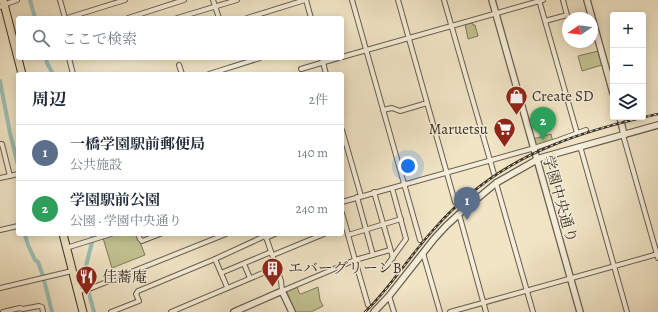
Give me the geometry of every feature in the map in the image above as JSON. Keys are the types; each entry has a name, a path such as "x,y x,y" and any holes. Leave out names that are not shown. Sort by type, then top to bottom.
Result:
{"main road":[{"path":"2,4 15,34"},
{"path":"19,60 22,72"},
{"path":"63,236 83,312"}],"street":[{"path":"2,4 17,0"},
{"path":"60,0 65,16"},
{"path":"73,16 125,0"},
{"path":"133,16 171,2 184,0"},
{"path":"213,0 219,16"},
{"path":"184,16 237,0"},
{"path":"254,16 306,0 310,16"},
{"path":"352,0 420,240"},
{"path":"398,0 455,202"},
{"path":"444,0 494,174"},
{"name":"学園中央通り","path":"492,0 580,312"},
{"path":"344,56 541,0 545,21 577,133"},
{"path":"545,21 567,15 563,0"},
{"path":"587,0 611,84"},
{"path":"70,60 72,72"},
{"path":"215,72 254,60"},
{"path":"301,69 322,60 325,72"},
{"path":"179,66 181,72"},
{"path":"383,110 392,108 400,111 427,103"},
{"path":"450,312 463,310 570,278 658,255 621,120"},
{"path":"374,312 389,296 434,239 459,214 496,183 542,157 658,125"},
{"path":"344,201 490,161 559,140 586,130"},
{"path":"344,138 373,255"},
{"path":"0,144 2,144 10,176"},
{"path":"580,146 627,312"},
{"path":"0,178 16,174"},
{"path":"496,183 533,312"},
{"path":"385,268 406,239 392,188"},
{"path":"374,192 392,258"},
{"path":"459,214 486,312"},
{"path":"348,235 401,219"},
{"path":"0,230 16,226"},
{"path":"344,226 348,235 368,305"},
{"path":"66,248 105,236"},
{"path":"139,236 142,241 151,236"},
{"path":"77,292 221,236"},
{"path":"111,312 139,301 136,294 138,291 215,259 265,236 281,281 282,291 292,312"},
{"path":"221,273 319,236"},
{"path":"234,312 355,260 390,250"},
{"path":"423,253 440,312"},
{"path":"215,259 228,287"},
{"path":"244,264 250,278"},
{"path":"171,312 276,267"},
{"path":"0,288 72,271"},
{"path":"389,296 394,312"},
{"path":"4,312 20,308 23,309 42,306 43,312"}],"green space":[{"path":"472,23 475,25 478,36 468,39 465,24"},
{"path":"598,51 602,65 582,71 578,56"},
{"path":"551,134 553,142 535,147 533,139"},
{"path":"108,236 138,236 145,255 112,268 103,238"},
{"path":"297,286 299,293 301,294 318,287 320,300 323,306 311,312 295,312 287,292 288,289"}],"waterway":[{"path":"30,0 34,16"},
{"path":"46,60 52,72"},
{"path":"0,81 16,157"},
{"path":"25,236 43,276 52,312"},
{"path":"92,236 86,266 87,286 94,312"}],"railway":[{"path":"365,312 447,215 489,180 520,160 566,140 605,127 658,114"}],"place":[{"name":"Create SD","path":"516,116"},
{"name":"学園駅前公園","path":"543,140"},
{"name":"Maruetsu","path":"504,148"},
{"name":"一橋学園駅前郵便局","path":"467,220"},
{"name":"エバーグリーンB","path":"272,288"},
{"name":"佳蕎庵","path":"87,296"}]}
